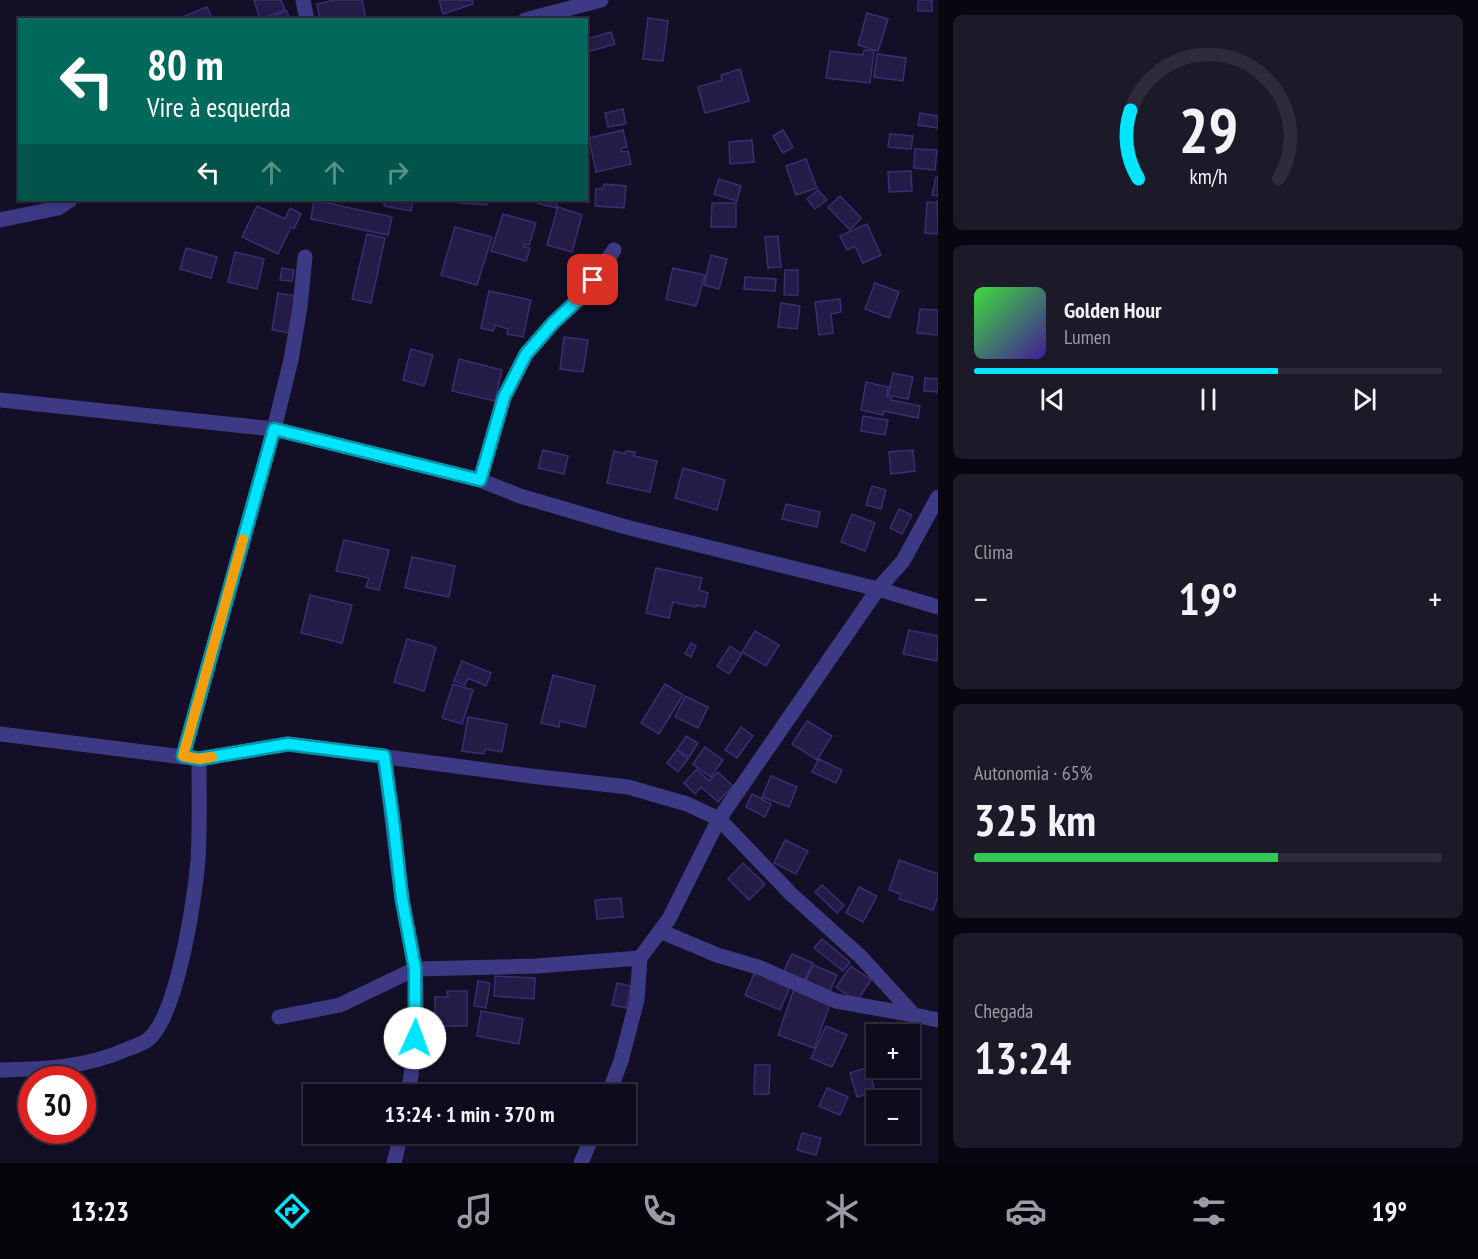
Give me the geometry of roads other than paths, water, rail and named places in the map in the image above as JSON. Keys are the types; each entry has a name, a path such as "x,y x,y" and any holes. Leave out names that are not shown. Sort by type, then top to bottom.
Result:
{"street":[{"path":"303,0 307,18"},
{"path":"533,18 601,0"},
{"path":"0,220 58,208 68,201"},
{"path":"480,480 504,397 526,354 553,323 582,296 614,250"},
{"path":"183,756 291,360 305,257"},
{"path":"0,400 274,429 480,480 520,496 626,527 878,589 938,607"},
{"path":"612,1084 621,1061 637,1000 640,958 669,919 719,819 878,589 903,561 938,496"},
{"path":"0,734 199,759 288,744 628,787 687,804 719,819 791,894 861,957 914,1015"},
{"path":"384,756 402,899 415,969 414,1062 410,1084"},
{"path":"0,1070 50,1069 104,1059 146,1042 156,1032 180,971 198,860 199,759"},
{"path":"660,931 717,955 761,969 836,1001 938,1020"},
{"path":"279,1017 340,1005 415,969 537,966 640,958"},
{"path":"394,1163 399,1144"},
{"path":"581,1163 588,1144"}]}
